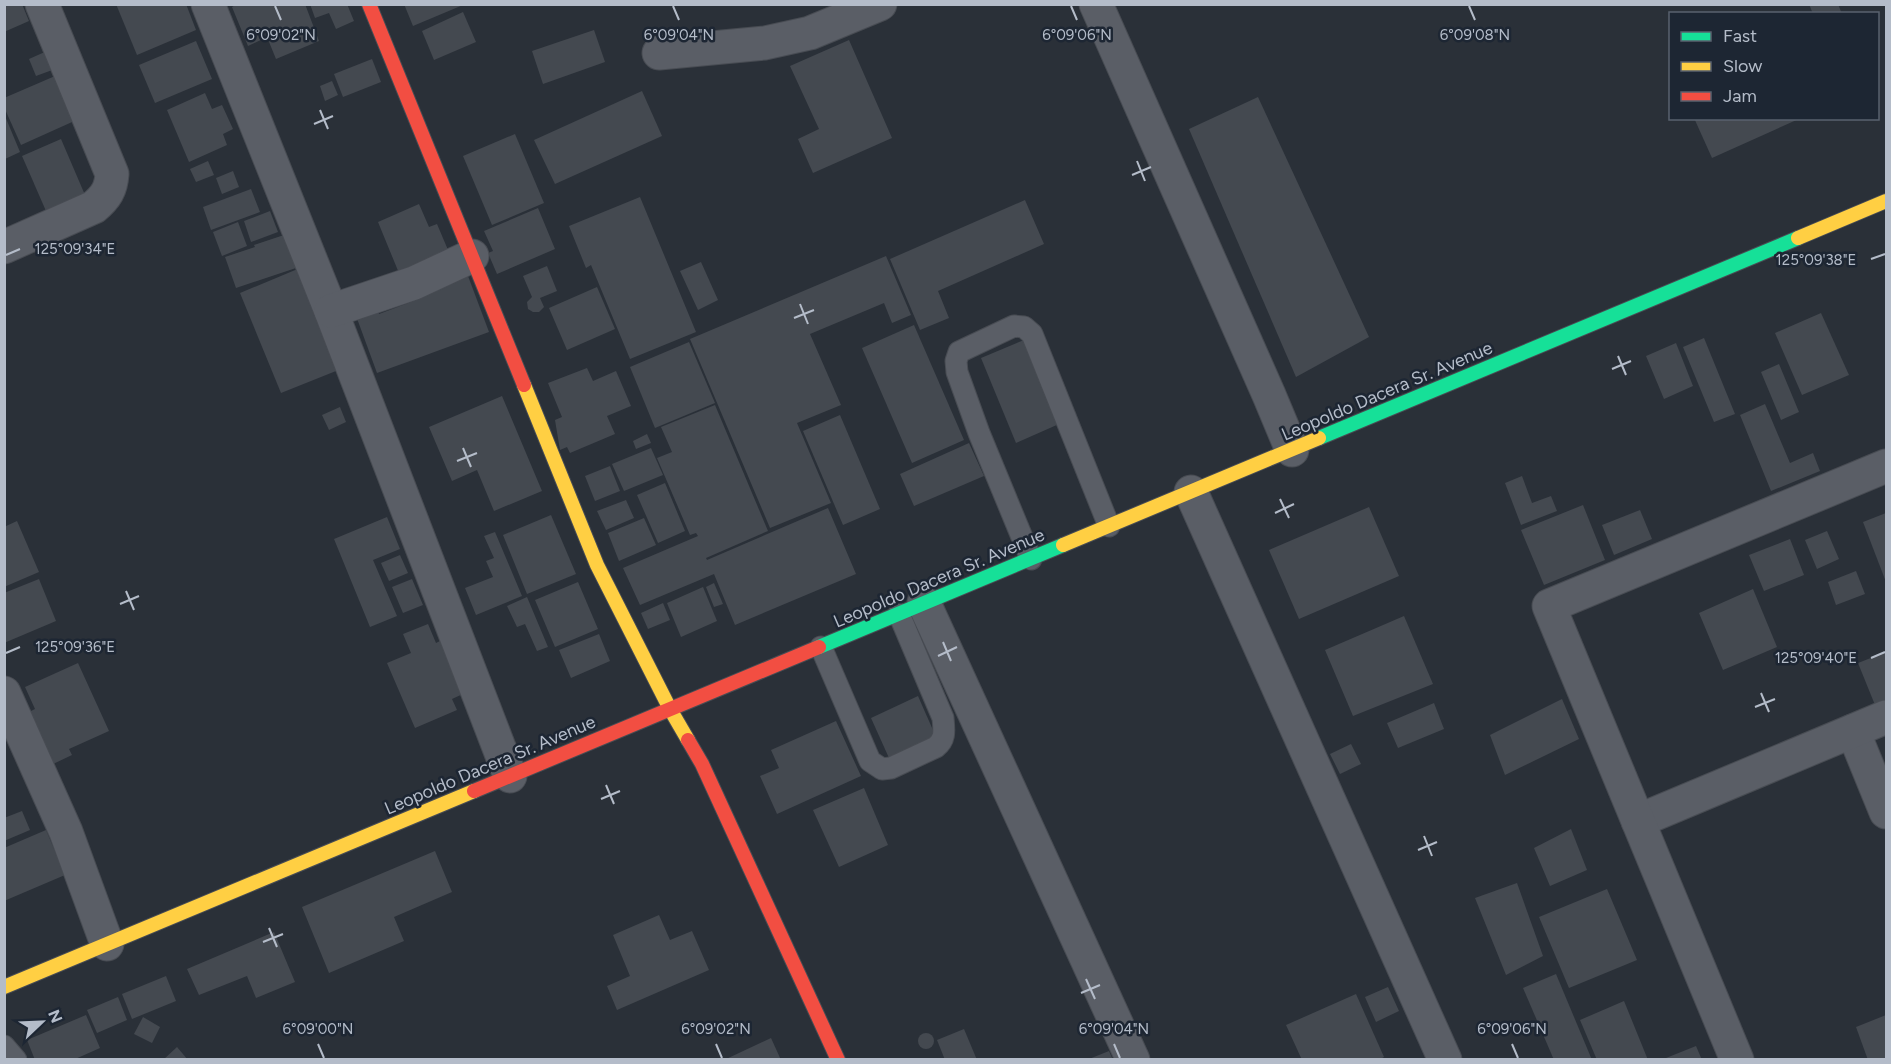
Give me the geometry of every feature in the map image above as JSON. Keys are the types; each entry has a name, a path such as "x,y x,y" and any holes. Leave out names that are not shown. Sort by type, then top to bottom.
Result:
{"main road":[{"path":"369,4 597,565 670,710 702,764 838,1059"},
{"name":"Leopoldo Dacera Sr. Avenue","path":"4,987 1887,201"}],"street":[{"path":"4,247 94,207 104,199 111,187 112,174 42,4"},
{"path":"208,4 331,311 510,776"},
{"path":"659,53 765,43 810,33 880,4"},
{"path":"1096,4 1292,450"},
{"path":"331,311 414,283 472,256"},
{"path":"1737,1059 1549,606 1887,466"},
{"path":"1191,492 1446,1059"},
{"path":"911,608 1133,1059"},
{"path":"4,693 66,832 107,944"},
{"path":"1638,821 1887,717"},
{"path":"1853,731 1887,812"}],"lane":[{"path":"1031,559 979,433 957,372 956,362 959,352 1014,326 1024,327 1032,334 1109,526"},
{"path":"821,646 870,760 882,769 891,768 936,747 944,737 943,718 911,608"},
{"path":"4,1046 16,1059"}],"building":[{"path":"4,4 22,4 29,21 4,32"},
{"path":"116,4 186,4 196,30 137,55"},
{"path":"237,4 305,4 319,41 276,59 267,37 248,46 232,7"},
{"path":"310,4 347,4 354,21 336,29 329,13 315,18"},
{"path":"404,4 463,4 463,5 413,26"},
{"path":"1809,4 1838,4 1841,12 1812,12"},
{"path":"463,12 476,42 434,60 422,31"},
{"path":"594,30 605,62 543,84 532,51"},
{"path":"849,40 892,138 813,173 798,139 819,129 790,66"},
{"path":"196,41 212,79 155,103 139,65"},
{"path":"47,51 55,69 36,76 29,59"},
{"path":"372,59 381,82 343,97 334,74"},
{"path":"62,73 81,118 21,145 4,107 4,98"},
{"path":"332,81 338,95 325,101 320,86"},
{"path":"642,91 662,136 555,184 534,140"},
{"path":"205,93 212,109 222,105 233,129 223,134 227,145 189,162 167,110"},
{"path":"1258,97 1369,337 1296,377 1189,129"},
{"path":"5,116 20,152 5,159"},
{"path":"1695,120 1797,120 1712,158"},
{"path":"515,134 544,203 492,225 463,156"},
{"path":"61,139 85,195 46,211 22,156"},
{"path":"208,161 214,175 196,182 190,169"},
{"path":"233,171 239,187 222,194 216,178"},
{"path":"251,189 260,212 211,230 203,207"},
{"path":"640,197 696,332 630,359 591,265 586,268 569,226"},
{"path":"1025,200 1044,244 938,291 949,318 920,330 890,259"},
{"path":"419,204 429,227 437,224 451,257 401,278 378,222"},
{"path":"538,208 555,249 497,274 488,253 493,251 484,231"},
{"path":"270,211 278,232 251,242 244,221"},
{"path":"238,222 247,246 222,256 213,232"},
{"path":"290,233 302,266 236,288 225,257"},
{"path":"886,256 911,315 892,323 884,303 810,334 841,405 797,423 831,503 770,528 690,339"},
{"path":"701,262 718,300 698,310 680,271"},
{"path":"547,266 557,291 540,298 544,307 539,312 533,312 528,309 527,302 532,297 523,276"},
{"path":"300,268 341,369 281,393 240,293"},
{"path":"468,276 489,332 377,373 355,313 376,306 379,314"},
{"path":"597,287 615,329 567,350 549,308"},
{"path":"1821,313 1849,375 1802,395 1775,333"},
{"path":"914,325 964,440 912,463 862,348"},
{"path":"1704,338 1735,414 1714,422 1683,347"},
{"path":"1024,340 1059,424 1016,443 981,358"},
{"path":"689,342 715,403 655,428 630,367"},
{"path":"1676,343 1693,386 1664,399 1646,356"},
{"path":"1779,364 1799,412 1781,420 1761,372"},
{"path":"587,368 593,381 616,371 631,406 607,416 615,434 570,453 567,447 560,450 555,420 562,417 548,383"},
{"path":"502,396 542,491 494,511 477,470 452,481 429,427"},
{"path":"1765,404 1790,463 1813,453 1820,471 1771,491 1740,415"},
{"path":"715,405 768,531 706,558 707,560 828,508 856,574 735,625 714,574 640,605 623,568 698,536 696,533 690,535 657,458 672,452 661,427"},
{"path":"340,407 346,422 329,430 322,415"},
{"path":"840,415 880,509 843,525 803,431"},
{"path":"647,434 651,443 636,449 633,441"},
{"path":"969,443 984,476 914,506 900,474"},
{"path":"651,448 663,475 624,491 612,464"},
{"path":"610,466 620,491 595,501 585,476"},
{"path":"1522,476 1532,503 1551,496 1557,511 1521,525 1505,483"},
{"path":"665,483 685,531 658,543 637,495"},
{"path":"626,500 634,518 606,530 597,511"},
{"path":"1583,505 1605,560 1544,585 1521,530"},
{"path":"1369,507 1399,576 1299,619 1269,550"},
{"path":"1640,510 1652,539 1614,555 1602,525"},
{"path":"1886,513 1886,582 1863,522"},
{"path":"551,515 576,574 527,594 503,535"},
{"path":"387,517 400,549 373,560 397,616 370,627 334,539"},
{"path":"644,518 656,545 619,561 608,533"},
{"path":"17,521 39,572 4,587 4,527"},
{"path":"1827,531 1839,559 1817,569 1805,540"},
{"path":"495,532 522,596 476,615 465,588 493,577 486,561 494,558 484,536"},
{"path":"1790,539 1804,575 1764,591 1749,555"},
{"path":"400,555 408,573 389,581 381,563"},
{"path":"1856,571 1865,594 1836,605 1828,582"},
{"path":"39,579 56,621 4,643 4,593"},
{"path":"412,579 423,605 403,613 392,587"},
{"path":"578,582 598,629 555,647 535,600"},
{"path":"714,583 723,604 714,607 706,587"},
{"path":"703,587 717,621 681,637 667,603"},
{"path":"1753,589 1777,647 1723,670 1699,613"},
{"path":"527,597 548,647 537,651 525,624 517,627 507,606"},
{"path":"663,603 670,620 648,629 641,613"},
{"path":"1404,616 1433,684 1353,716 1325,650"},
{"path":"428,624 436,643 442,640 465,693 452,699 457,710 415,728 387,663 411,653 403,634"},
{"path":"599,634 610,661 571,678 559,650"},
{"path":"1886,652 1886,701 1875,705 1858,663"},
{"path":"78,663 109,731 69,749 72,755 51,765 27,713 35,709 25,687"},
{"path":"918,696 936,737 889,758 871,718"},
{"path":"1562,699 1579,739 1505,775 1490,735"},
{"path":"1434,703 1444,729 1398,748 1387,723"},
{"path":"836,721 861,776 777,814 760,776 779,768 771,750"},
{"path":"1351,744 1361,764 1340,774 1330,754"},
{"path":"864,788 888,845 839,867 813,810"},
{"path":"22,811 30,830 4,841 4,818"},
{"path":"1571,829 1587,870 1550,886 1534,848"},
{"path":"46,830 65,875 4,901 4,848"},
{"path":"435,851 452,892 394,917 404,941 329,973 302,907"},
{"path":"1517,883 1543,956 1506,975 1475,898"},
{"path":"1607,889 1637,960 1569,988 1539,917"},
{"path":"659,915 670,940 692,931 709,970 617,1010 607,986 630,976 613,935"},
{"path":"274,932 295,982 256,998 247,976 199,995 187,969"},
{"path":"1556,974 1592,1060 1554,1060 1523,988"},
{"path":"166,976 176,1001 132,1019 122,994"},
{"path":"1388,987 1399,1011 1376,1022 1365,997"},
{"path":"1356,994 1384,1057 1379,1060 1302,1060 1286,1025"},
{"path":"118,997 127,1020 97,1033 87,1010"},
{"path":"1624,1001 1648,1060 1597,1060 1580,1020"},
{"path":"86,1015 100,1048 73,1060 35,1060 27,1040"},
{"path":"1886,1015 1886,1060 1868,1060 1856,1027"},
{"path":"143,1017 160,1027 152,1043 134,1034"},
{"path":"964,1029 977,1060 945,1060 937,1040"},
{"path":"923,1033 929,1033 934,1041 932,1047 923,1049 918,1044 918,1038"},
{"path":"771,1038 781,1060 724,1060"},
{"path":"1696,1046 1702,1060 1667,1060 1666,1058"},
{"path":"177,1047 188,1060 163,1060"},
{"path":"1109,1051 1113,1060 1089,1060 1089,1059"}],"traffic: fast":[{"path":"1319,438 1798,238"},
{"path":"819,647 1063,545"}],"traffic: slow":[{"path":"1798,238 1886,201"},
{"path":"524,385 597,565 688,740"},
{"path":"1063,545 1319,438"},
{"path":"4,987 474,791"}],"traffic: jam":[{"path":"369,4 524,385"},
{"path":"474,791 819,647"},
{"path":"688,740 702,764 838,1060"}]}
